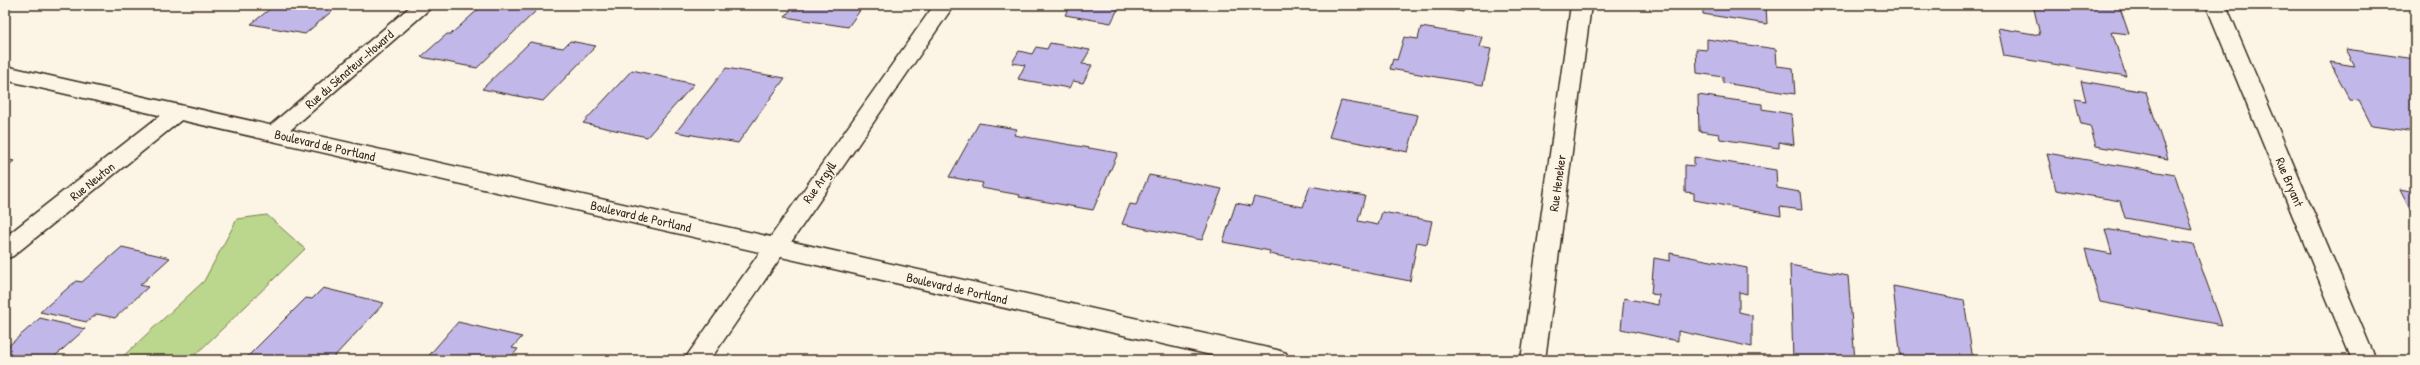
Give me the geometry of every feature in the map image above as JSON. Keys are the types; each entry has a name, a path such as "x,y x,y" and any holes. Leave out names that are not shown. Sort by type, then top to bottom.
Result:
{"street":[{"name":"Rue du Sénateur-Howard","path":"274,134 424,5"},
{"name":"Rue Argyll","path":"696,360 774,246 944,5"},
{"name":"Rue Heneker","path":"1532,360 1581,5"},
{"name":"Rue Bryant","path":"2216,5 2364,360"},
{"name":"Boulevard de Portland","path":"5,73 1277,360"},
{"name":"Rue Newton","path":"5,250 178,112"}],"green space":[{"path":"267,215 305,249 190,360 119,360 204,281 237,219"}],"building":[{"path":"275,5 339,5 305,34 251,24"},
{"path":"483,5 523,5 539,8 477,68 421,57 447,34 451,34"},
{"path":"794,5 864,5 848,27 785,17"},
{"path":"1070,5 1120,5 1111,23 1065,15"},
{"path":"1419,5 1464,5 1462,12"},
{"path":"1703,5 1766,5 1767,24 1703,14"},
{"path":"2033,5 2119,5 2129,34 2112,32 2126,76 2004,56 1998,28 2040,35"},
{"path":"2383,5 2415,5 2415,9"},
{"path":"1421,27 1482,37 1479,47 1491,49 1483,85 1390,69 1393,59 1397,60 1404,37 1418,39"},
{"path":"1707,39 1776,49 1777,66 1793,68 1795,94 1723,83 1723,77 1697,73 1696,49 1707,50"},
{"path":"570,41 596,46 543,101 482,89 530,42 563,48"},
{"path":"1050,43 1090,50 1082,64 1092,65 1083,83 1073,81 1069,88 1018,79 1025,65 1012,63 1019,51 1032,54 1036,47 1047,49"},
{"path":"2346,49 2415,59 2415,132 2372,126 2359,101 2350,100 2330,62 2355,66"},
{"path":"726,68 785,78 738,143 676,132"},
{"path":"632,70 694,84 647,137 583,123"},
{"path":"2081,81 2146,92 2168,159 2096,146 2090,126 2081,124 2075,99 2086,101"},
{"path":"1698,95 1762,104 1762,109 1791,114 1794,145 1779,142 1779,148 1720,139 1719,134 1699,131"},
{"path":"1341,101 1418,115 1408,152 1329,137"},
{"path":"979,123 1017,129 1014,135 1118,153 1093,210 1019,197 1020,195 981,188 983,183 949,177"},
{"path":"2047,153 2175,175 2193,230 2125,218 2120,201 2056,190"},
{"path":"1694,157 1776,170 1777,188 1800,192 1802,210 1780,207 1781,216 1694,200 1694,193 1685,192 1685,165 1694,166"},
{"path":"5,159 14,161 5,168"},
{"path":"1149,175 1222,189 1202,240 1122,224 1130,204 1136,205"},
{"path":"1310,186 1365,196 1358,221 1378,225 1382,212 1432,221 1427,244 1417,242 1410,281 1269,254 1270,251 1223,242 1236,203 1251,206 1254,197 1303,207"},
{"path":"2400,190 2415,193 2415,219"},
{"path":"2105,229 2193,244 2222,325 2100,302 2085,249 2112,254"},
{"path":"122,247 170,258 140,285 148,287 115,318 97,314 87,322 40,312 76,281 82,282"},
{"path":"1670,253 1747,268 1747,294 1739,292 1739,312 1752,315 1752,347 1678,331 1678,341 1621,329 1624,298 1658,305 1659,295 1651,294 1654,258 1670,261"},
{"path":"1790,265 1848,276 1855,360 1793,360"},
{"path":"1893,286 1964,300 1973,360 1901,360"},
{"path":"323,288 384,303 331,360 244,360 306,298 312,299"},
{"path":"40,318 85,329 51,360 29,360 5,355 5,349"},
{"path":"458,322 522,337 512,348 518,349 509,360 425,360"}]}
